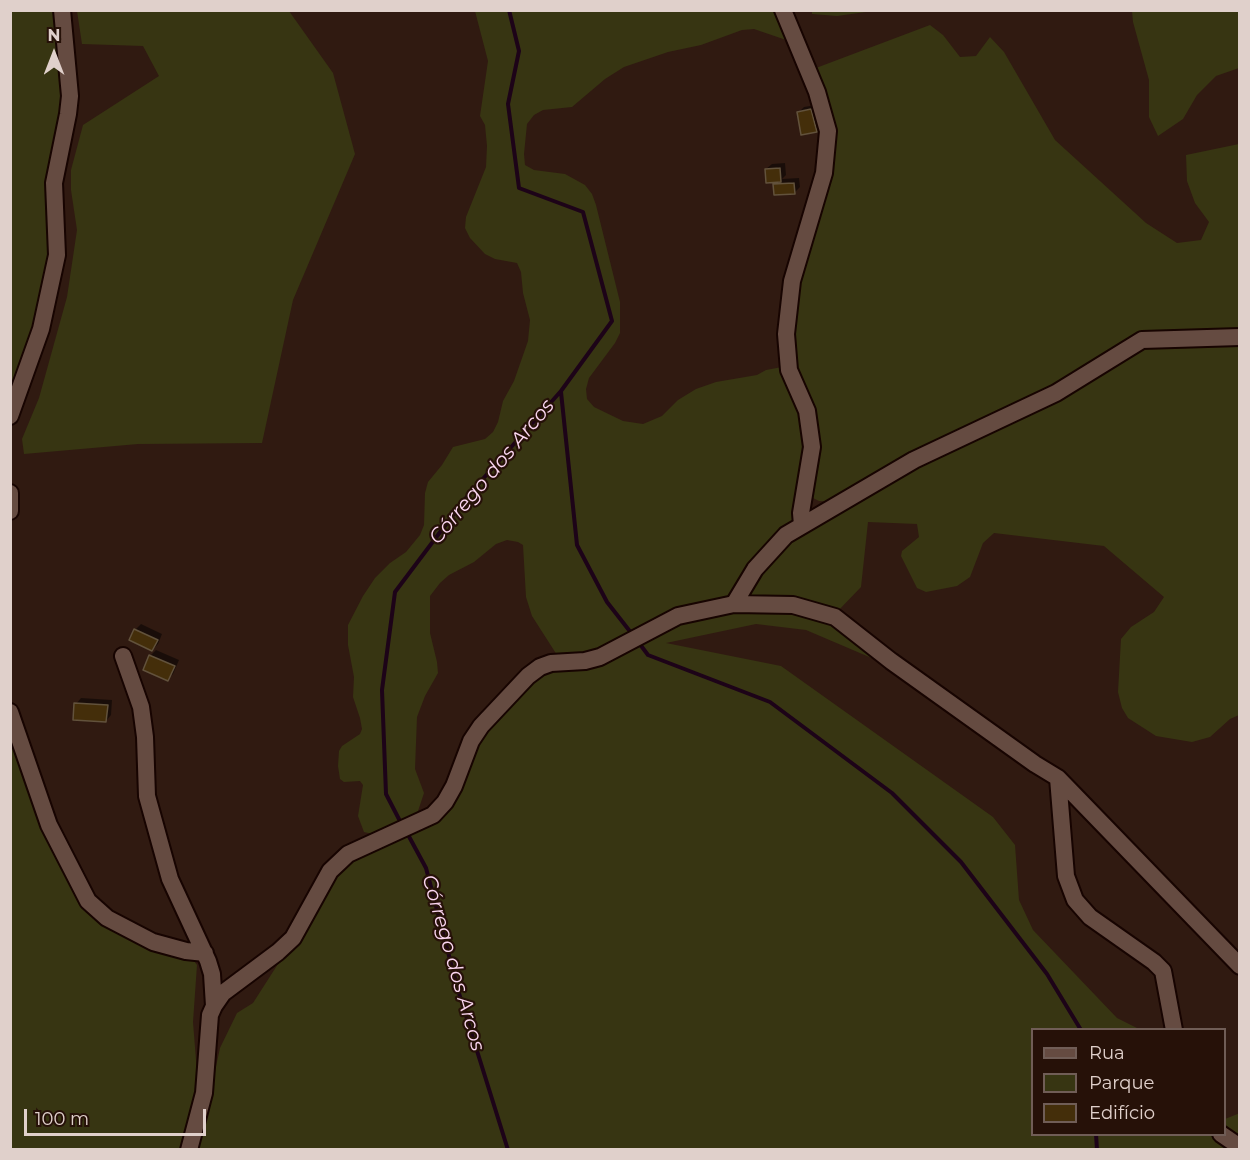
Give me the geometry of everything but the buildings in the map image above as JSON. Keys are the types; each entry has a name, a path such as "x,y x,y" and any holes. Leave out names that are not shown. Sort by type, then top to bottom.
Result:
{"street":[{"path":"10,416 41,329 57,255 54,183 70,96 62,10"},
{"path":"783,10 817,92 828,131 825,173 792,281 786,334 789,370 807,411 812,447 801,513 802,525"},
{"path":"734,604 755,569 786,535 915,460 1056,393 1142,340 1239,337"},
{"path":"10,494 10,511"},
{"path":"189,1149 204,1093 210,1015 214,1006 223,993 278,952 292,938 330,871 348,854 433,816 445,802 471,741 481,726 528,676 540,667 551,663 585,661 600,657 678,616 734,604 793,605 836,617 891,661 1058,778 1239,966"},
{"path":"123,656 141,707 145,736 147,796 170,879 205,953 212,974 214,1006"},
{"path":"10,712 49,825 88,901 107,918 153,942 186,951 205,953"},
{"path":"1058,778 1066,876 1075,900 1090,917 1154,962 1163,971 1174,1028"},
{"path":"1224,1136 1239,1147"}],"green space":[{"path":"812,10 873,11 837,16 812,14"},
{"path":"11,11 55,11 65,94 50,254 31,337 11,397"},
{"path":"77,11 289,11 333,73 355,154 293,300 262,443 138,444 24,454 22,439 39,398 67,297 77,230 71,190 71,170 83,125 159,76 143,46 82,44"},
{"path":"475,11 776,11 789,41 754,29 742,30 701,45 668,52 624,67 605,79 572,107 543,110 534,115 527,124 524,154 525,165 534,170 565,174 585,185 596,205 620,302 620,333 589,378 586,389 587,399 594,407 623,421 643,424 662,416 678,400 696,389 716,382 757,375 766,370 782,367 802,410 806,447 797,513 733,601 588,657 557,655 532,616 526,597 523,545 518,542 507,540 496,544 474,562 449,575 440,583 430,596 430,633 438,673 425,696 417,717 415,769 424,793 415,820 377,835 364,832 358,816 363,785 360,781 344,782 340,779 338,766 339,751 342,746 360,734 362,729 353,697 354,677 348,645 348,625 375,578 390,563 406,552 420,535 424,525 425,493 428,482 453,447 485,439 493,432 528,341 530,320 523,293 521,272 517,263 495,259 485,254 470,238 465,228 466,217 486,167 487,146 485,125 480,116 488,61"},
{"path":"1132,11 1239,11 1239,68 1216,76 1197,95 1183,119 1158,136 1149,117 1149,80"},
{"path":"930,25 943,35 960,57 976,56 990,37 1004,52 1055,140 1146,223 1177,243 1201,240 1209,222 1195,203 1187,181 1186,155 1239,144 1239,331 1139,335 1054,388 837,502 819,501 809,496 812,447 786,334 828,131 808,71"},
{"path":"1239,342 1239,715 1230,719 1210,737 1192,742 1156,736 1128,718 1122,708 1118,692 1121,639 1131,627 1154,612 1164,597 1104,546 994,533 983,543 970,577 957,586 926,592 917,588 901,556 902,551 919,537 917,524 868,522 861,587 836,613 740,600 792,537 917,465 1144,347"},
{"path":"793,608 835,620 888,665 806,630 756,624 666,643 781,666 993,817 1015,845 1019,900 1033,930 1117,1018 1137,1028 1031,1028 1031,1136 1226,1136 1226,1119 1240,1113 1239,1148 1236,1150 196,1150 220,1048 237,1013 253,1003 335,875 359,855 426,826 478,741 539,671 678,621 731,609"},
{"path":"10,724 83,901 192,958 197,965 193,1022 199,1098 185,1149 11,1149"}],"waterway":[{"name":"Córrego dos Arcos","path":"402,825 386,794 382,690 395,592 465,499 561,391 612,321 583,212 519,188 508,104 519,51 509,10"},
{"path":"561,392 577,545 607,602 632,634"},
{"path":"639,643 648,655 770,702 892,793 961,862 1047,974 1080,1028"},
{"name":"Córrego dos Arcos","path":"406,831 426,868 458,990 508,1150"},
{"path":"1096,1136 1097,1150"}]}
